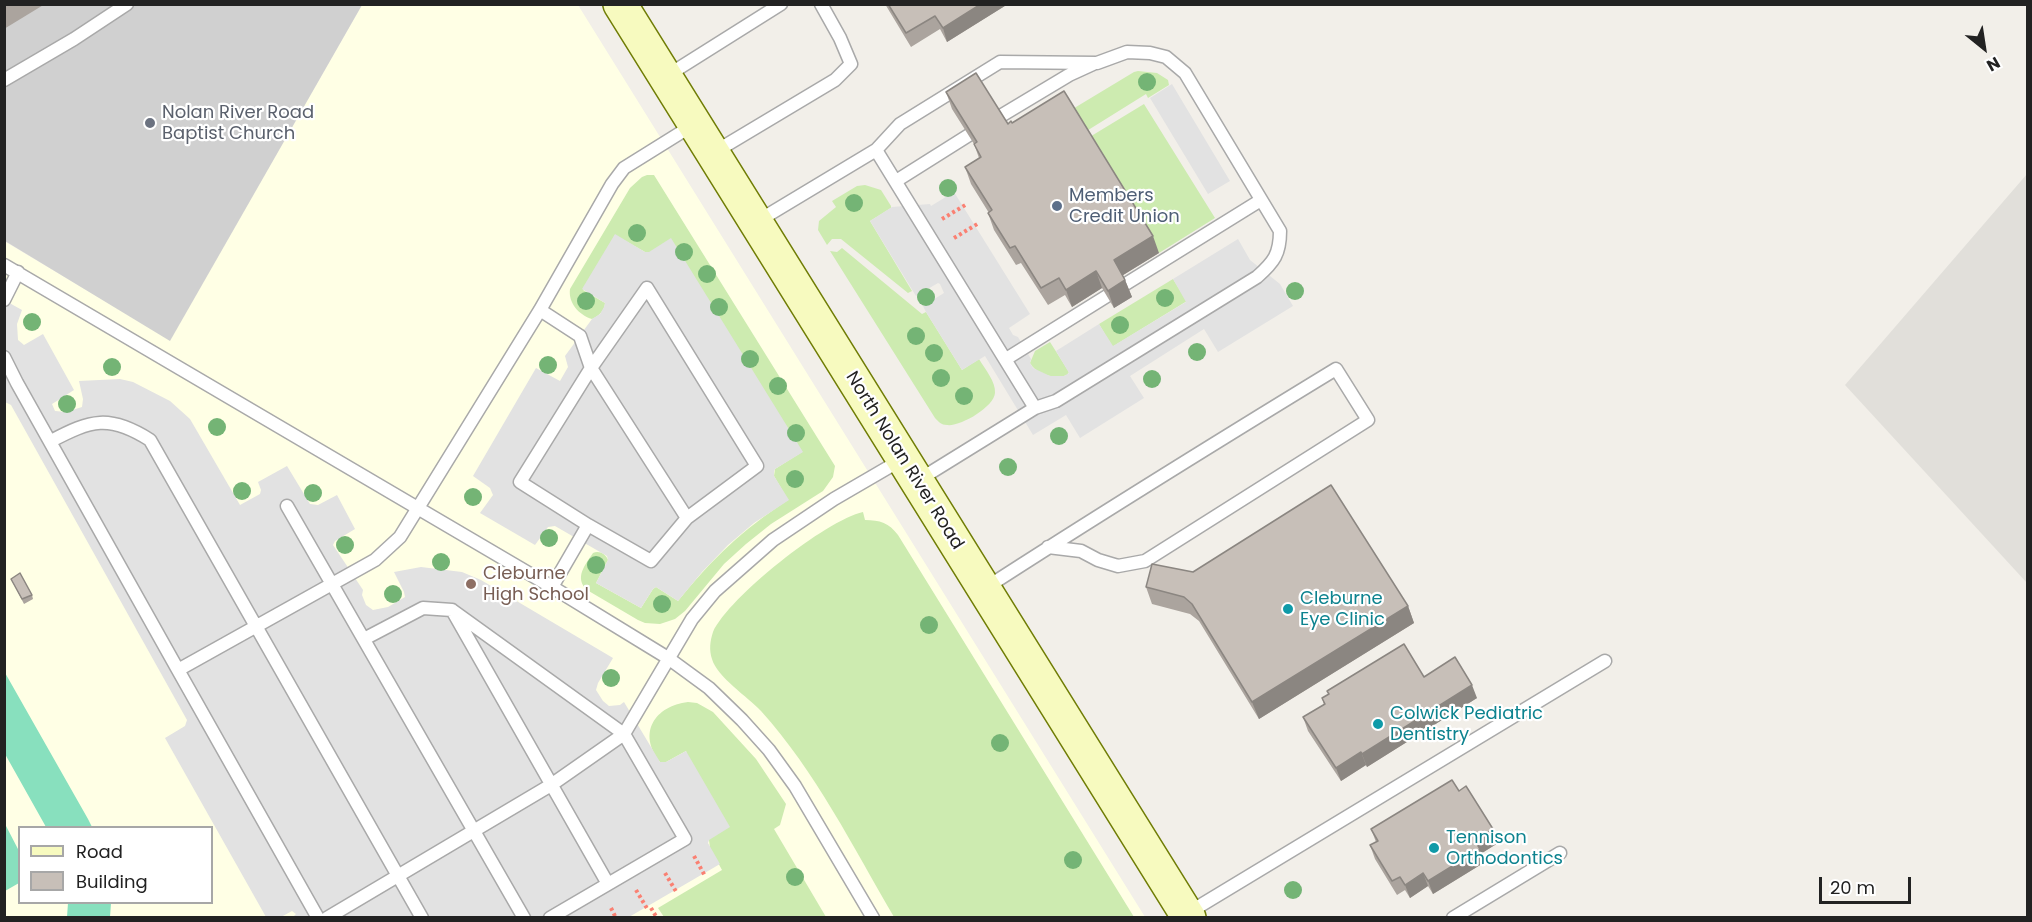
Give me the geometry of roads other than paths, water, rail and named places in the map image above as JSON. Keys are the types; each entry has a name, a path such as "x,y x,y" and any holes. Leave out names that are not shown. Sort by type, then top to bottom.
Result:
{"main road":[{"name":"North Nolan River Road","path":"620,4 1188,916"}],"lane":[{"path":"4,80 74,39 127,4"},
{"path":"665,77 781,4"},
{"path":"712,154 835,80 851,64 821,4"},
{"path":"327,918 552,785 624,734 692,619 715,591 757,553 801,520 1035,408 1056,401 1257,277 1270,266 1280,248 1280,231 1185,73 1166,57 1150,53 1127,52 1069,75 999,117"},
{"path":"755,222 876,150 900,124 1000,62 1097,63"},
{"path":"178,670 375,560 400,537 540,310 612,184 624,168 694,124"},
{"path":"896,181 969,135"},
{"path":"876,150 1035,408"},
{"path":"1124,285 1261,200"},
{"path":"4,265 552,587 668,658 709,688 769,750 795,786 873,918"},
{"path":"4,300 18,272"},
{"path":"647,288 757,466 687,518 651,561 520,482 591,368 647,288"},
{"path":"1006,359 1107,296"},
{"path":"540,310 580,336 591,368 687,518"},
{"path":"4,357 318,918"},
{"path":"983,590 1048,547 1336,369 1368,420 1145,561 1118,566 1080,551 1048,547"},
{"path":"51,441 81,426 100,423 119,424 150,440 422,918"},
{"path":"287,506 524,918"},
{"path":"552,587 588,525"},
{"path":"364,639 423,608 452,610 624,734 685,839 550,918"},
{"path":"452,610 608,884"},
{"path":"1188,916 1605,660"},
{"path":"1453,918 1560,853"}],"place":[{"name":"Nolan River Road Baptist Church","path":"150,123"},
{"name":"Members Credit Union","path":"1057,206"},
{"name":"Cleburne High School","path":"471,584"},
{"name":"Cleburne Eye Clinic","path":"1288,609"},
{"name":"Colwick Pediatric Dentistry","path":"1378,724"},
{"name":"Tennison Orthodontics","path":"1434,848"}]}
